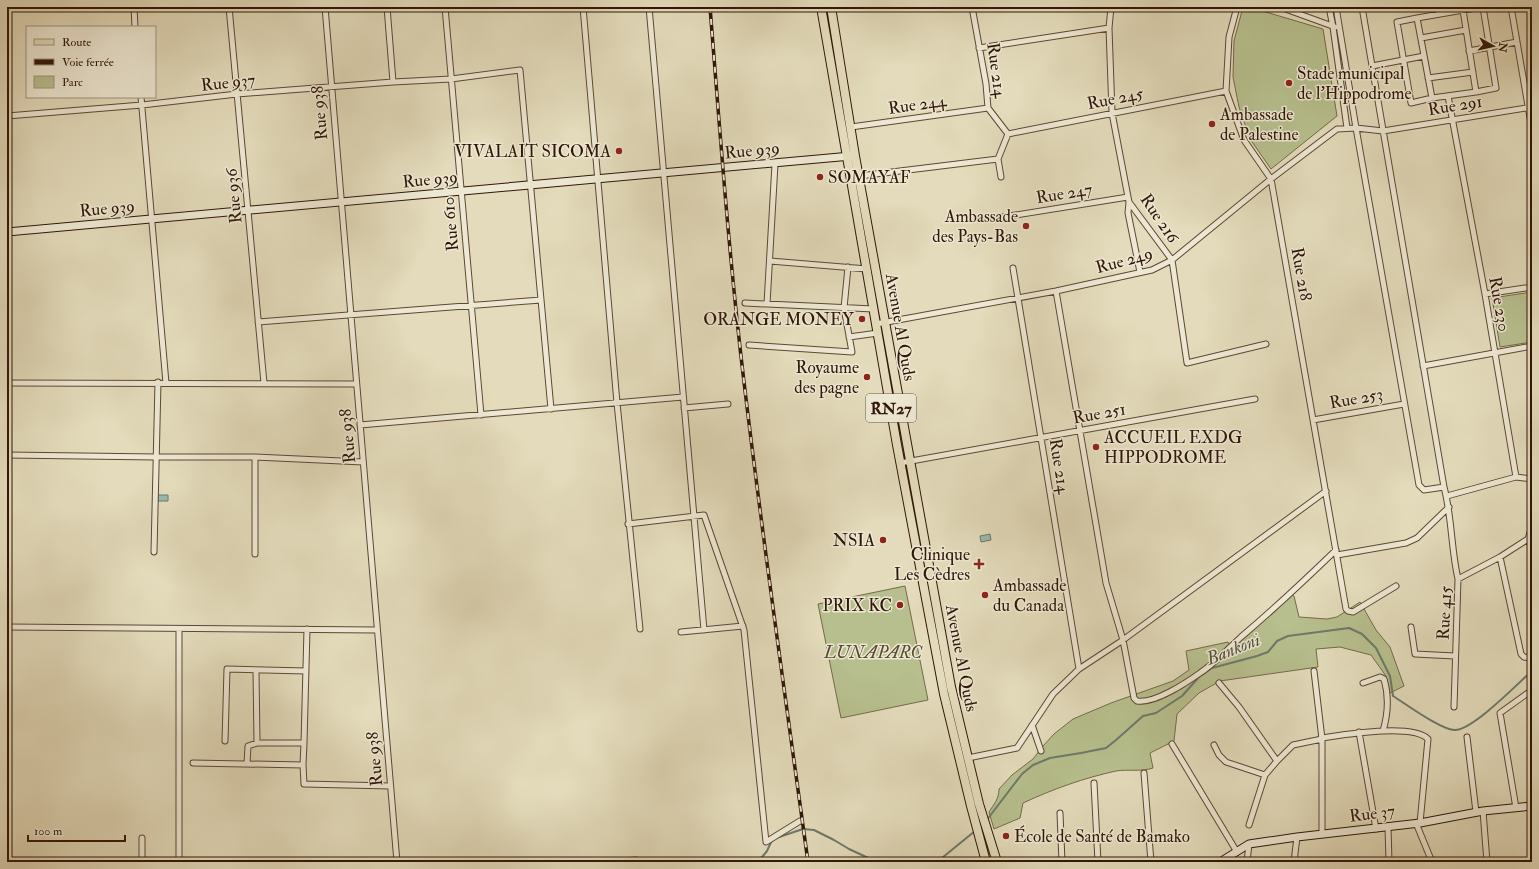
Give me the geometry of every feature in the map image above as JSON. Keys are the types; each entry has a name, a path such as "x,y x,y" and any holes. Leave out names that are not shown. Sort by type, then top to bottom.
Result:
{"main road":[{"name":"Avenue Al Quds","path":"822,7 851,156 866,269 900,463 944,694 975,805 991,838 997,862"},
{"name":"Avenue Al Quds","path":"831,7 851,127 851,156 859,176 951,687 968,758 982,847 986,862"},
{"name":"Rue 939","path":"7,232 851,156"},
{"name":"Rue 37","path":"1220,862 1249,844 1322,834 1376,829 1480,812 1532,806"}],"street":[{"path":"134,7 135,26"},
{"name":"Rue 936","path":"229,7 264,383"},
{"name":"Rue 938","path":"325,7 397,862"},
{"path":"387,7 394,82"},
{"name":"Rue 610","path":"445,7 481,415"},
{"path":"583,7 628,524 640,629"},
{"path":"649,7 704,630"},
{"name":"Rue 214","path":"972,7 986,84 988,108 1008,134"},
{"name":"Rue 216","path":"1111,7 1109,28 1112,113 1129,199 1172,260 1187,362 1266,344"},
{"name":"Rue 218","path":"1238,7 1229,37 1226,91 1244,140 1271,179 1346,609 1353,612 1396,586"},
{"path":"1280,7 1340,29"},
{"path":"1329,7 1347,128"},
{"path":"1336,7 1419,486 1424,490 1444,487"},
{"path":"1362,7 1444,487 1449,507 1455,566 1458,579"},
{"path":"1438,7 1439,14"},
{"path":"1482,7 1496,88 1432,98 1411,103 1397,22 1439,14 1482,7"},
{"path":"1511,7 1530,108 1532,129"},
{"path":"1463,10 1476,92"},
{"path":"1417,18 1432,98"},
{"path":"980,48 1109,28"},
{"path":"1421,38 1466,30"},
{"path":"1469,51 1517,42"},
{"path":"1372,66 1424,56"},
{"name":"Rue 937","path":"7,116 142,105 237,94 451,79 520,70 530,185"},
{"path":"1428,78 1473,72"},
{"name":"Rue 245","path":"1008,134 1226,91"},
{"name":"Rue 230","path":"1448,96 1485,294 1516,477"},
{"path":"141,98 166,382"},
{"name":"Rue 244","path":"851,127 988,108"},
{"name":"Rue 291","path":"1383,131 1530,108"},
{"name":"Rue 249","path":"849,337 877,328 885,323 1056,291 1152,270 1172,260 1271,179 1337,129 1356,128 1383,131"},
{"path":"1001,177 998,159 1008,134"},
{"path":"859,176 998,159"},
{"path":"767,304 775,164"},
{"path":"530,185 551,409"},
{"path":"1129,199 1128,213 1140,272"},
{"name":"Rue 247","path":"1003,217 1129,199"},
{"path":"770,261 866,269"},
{"path":"749,345 852,352 844,308 848,267"},
{"name":"Rue 214","path":"1014,268 1079,669"},
{"path":"1485,294 1532,287"},
{"path":"1056,291 1106,583 1123,640 1134,698 1137,701 1140,702 1154,699 1202,672 1336,553 1406,543 1417,538 1449,507"},
{"path":"258,322 541,300"},
{"path":"745,303 874,309"},
{"path":"1423,366 1532,346"},
{"path":"154,552 158,382"},
{"path":"7,383 166,382 356,384"},
{"path":"360,425 683,397"},
{"name":"Rue 251","path":"900,463 1255,399"},
{"path":"684,408 728,404"},
{"name":"Rue 253","path":"1313,420 1404,404"},
{"path":"7,455 255,457 363,462"},
{"path":"255,457 255,554"},
{"path":"1447,496 1516,477 1532,479"},
{"path":"968,758 1017,748 1053,694 1079,669 1123,640 1326,490"},
{"path":"628,524 704,515 743,626 766,842 800,821"},
{"path":"1532,526 1528,539 1532,549"},
{"name":"Rue 415","path":"1454,707 1458,579 1500,558 1528,539"},
{"path":"1500,558 1521,654 1524,657 1529,658 1532,655"},
{"path":"681,632 743,626"},
{"path":"7,627 377,630"},
{"path":"1411,627 1415,654 1455,656"},
{"path":"179,628 179,862"},
{"path":"307,630 303,765 304,784 390,786"},
{"path":"225,741 227,669 306,671"},
{"path":"256,670 257,743"},
{"path":"1314,670 1322,739 1322,834"},
{"path":"1363,683 1380,677 1384,679 1387,691 1386,721 1383,731"},
{"path":"1219,683 1239,707 1276,761"},
{"path":"1516,808 1500,713 1532,690"},
{"path":"1032,725 1040,751"},
{"path":"1249,825 1265,775 1276,761 1293,745 1359,732 1383,731 1424,735 1428,738 1418,823 1432,862"},
{"path":"1359,732 1376,829"},
{"path":"1467,737 1487,862"},
{"path":"247,764 248,746 257,743 304,743"},
{"path":"1172,744 1237,852"},
{"path":"1214,745 1219,756 1226,762 1265,775"},
{"path":"193,762 303,765"},
{"path":"1144,773 1151,862"},
{"path":"1094,783 1098,862"},
{"path":"1060,813 1062,862"},
{"path":"1388,827 1389,862"},
{"path":"1294,862 1297,837"},
{"path":"142,838 142,862"},
{"path":"1247,862 1249,844"},
{"path":"611,862 636,860"}],"green space":[{"path":"1243,7 1249,7 1323,29 1337,116 1271,169 1250,139 1239,107 1233,77 1234,41"},
{"path":"1532,292 1532,342 1500,347 1492,298"},
{"name":"LUNAPARC","path":"905,586 928,700 841,718 818,604"},
{"path":"1292,595 1294,596 1299,617 1327,619 1337,617 1360,602 1376,630 1390,647 1404,686 1390,693 1386,676 1371,655 1340,647 1316,649 1318,667 1220,681 1199,693 1177,714 1174,741 1150,753 1153,768 1144,770 1116,771 1092,777 1046,793 1023,803 1020,818 994,829 989,812 997,799 999,789 1012,775 1033,759 1054,734 1073,719 1111,703 1173,681 1189,670 1186,651 1228,642 1230,647"}],"water":[{"path":"157,495 168,495 168,501 157,501"},
{"path":"990,534 991,540 981,542 980,536"}],"waterway":[{"name":"Bankoni","path":"986,821 1022,774 1033,765 1050,758 1106,748 1143,716 1156,713 1182,696 1199,677 1212,668 1268,652 1277,641 1288,636 1349,628 1362,634 1376,648 1390,676 1393,696 1441,726 1455,730 1473,723 1532,671"},
{"name":"Bankoni","path":"776,838 803,829 814,830 877,862"},
{"name":"Bankoni","path":"937,862 975,831"},
{"name":"Bankoni","path":"758,862 767,851 772,840"}],"railway":[{"path":"710,7 729,241 744,382 808,862"}],"place":[{"name":"Stade municipal de l'Hippodrome","path":"1289,83"},
{"name":"Ambassade de Palestine","path":"1212,124"},
{"name":"VIVALAIT SICOMA","path":"619,151"},
{"name":"SOMAYAF","path":"820,177"},
{"name":"Ambassade des Pays-Bas","path":"1026,226"},
{"name":"ORANGE MONEY","path":"862,319"},
{"name":"Royaume des pagne","path":"867,377"},
{"name":"ACCUEIL EXDG HIPPODROME","path":"1096,447"},
{"name":"NSIA","path":"883,540"},
{"name":"Clinique Les Cèdres","path":"979,564"},
{"name":"Ambassade du Canada","path":"985,595"},
{"name":"PRIX KC","path":"900,605"},
{"name":"École de Santé de Bamako","path":"1006,836"}]}
